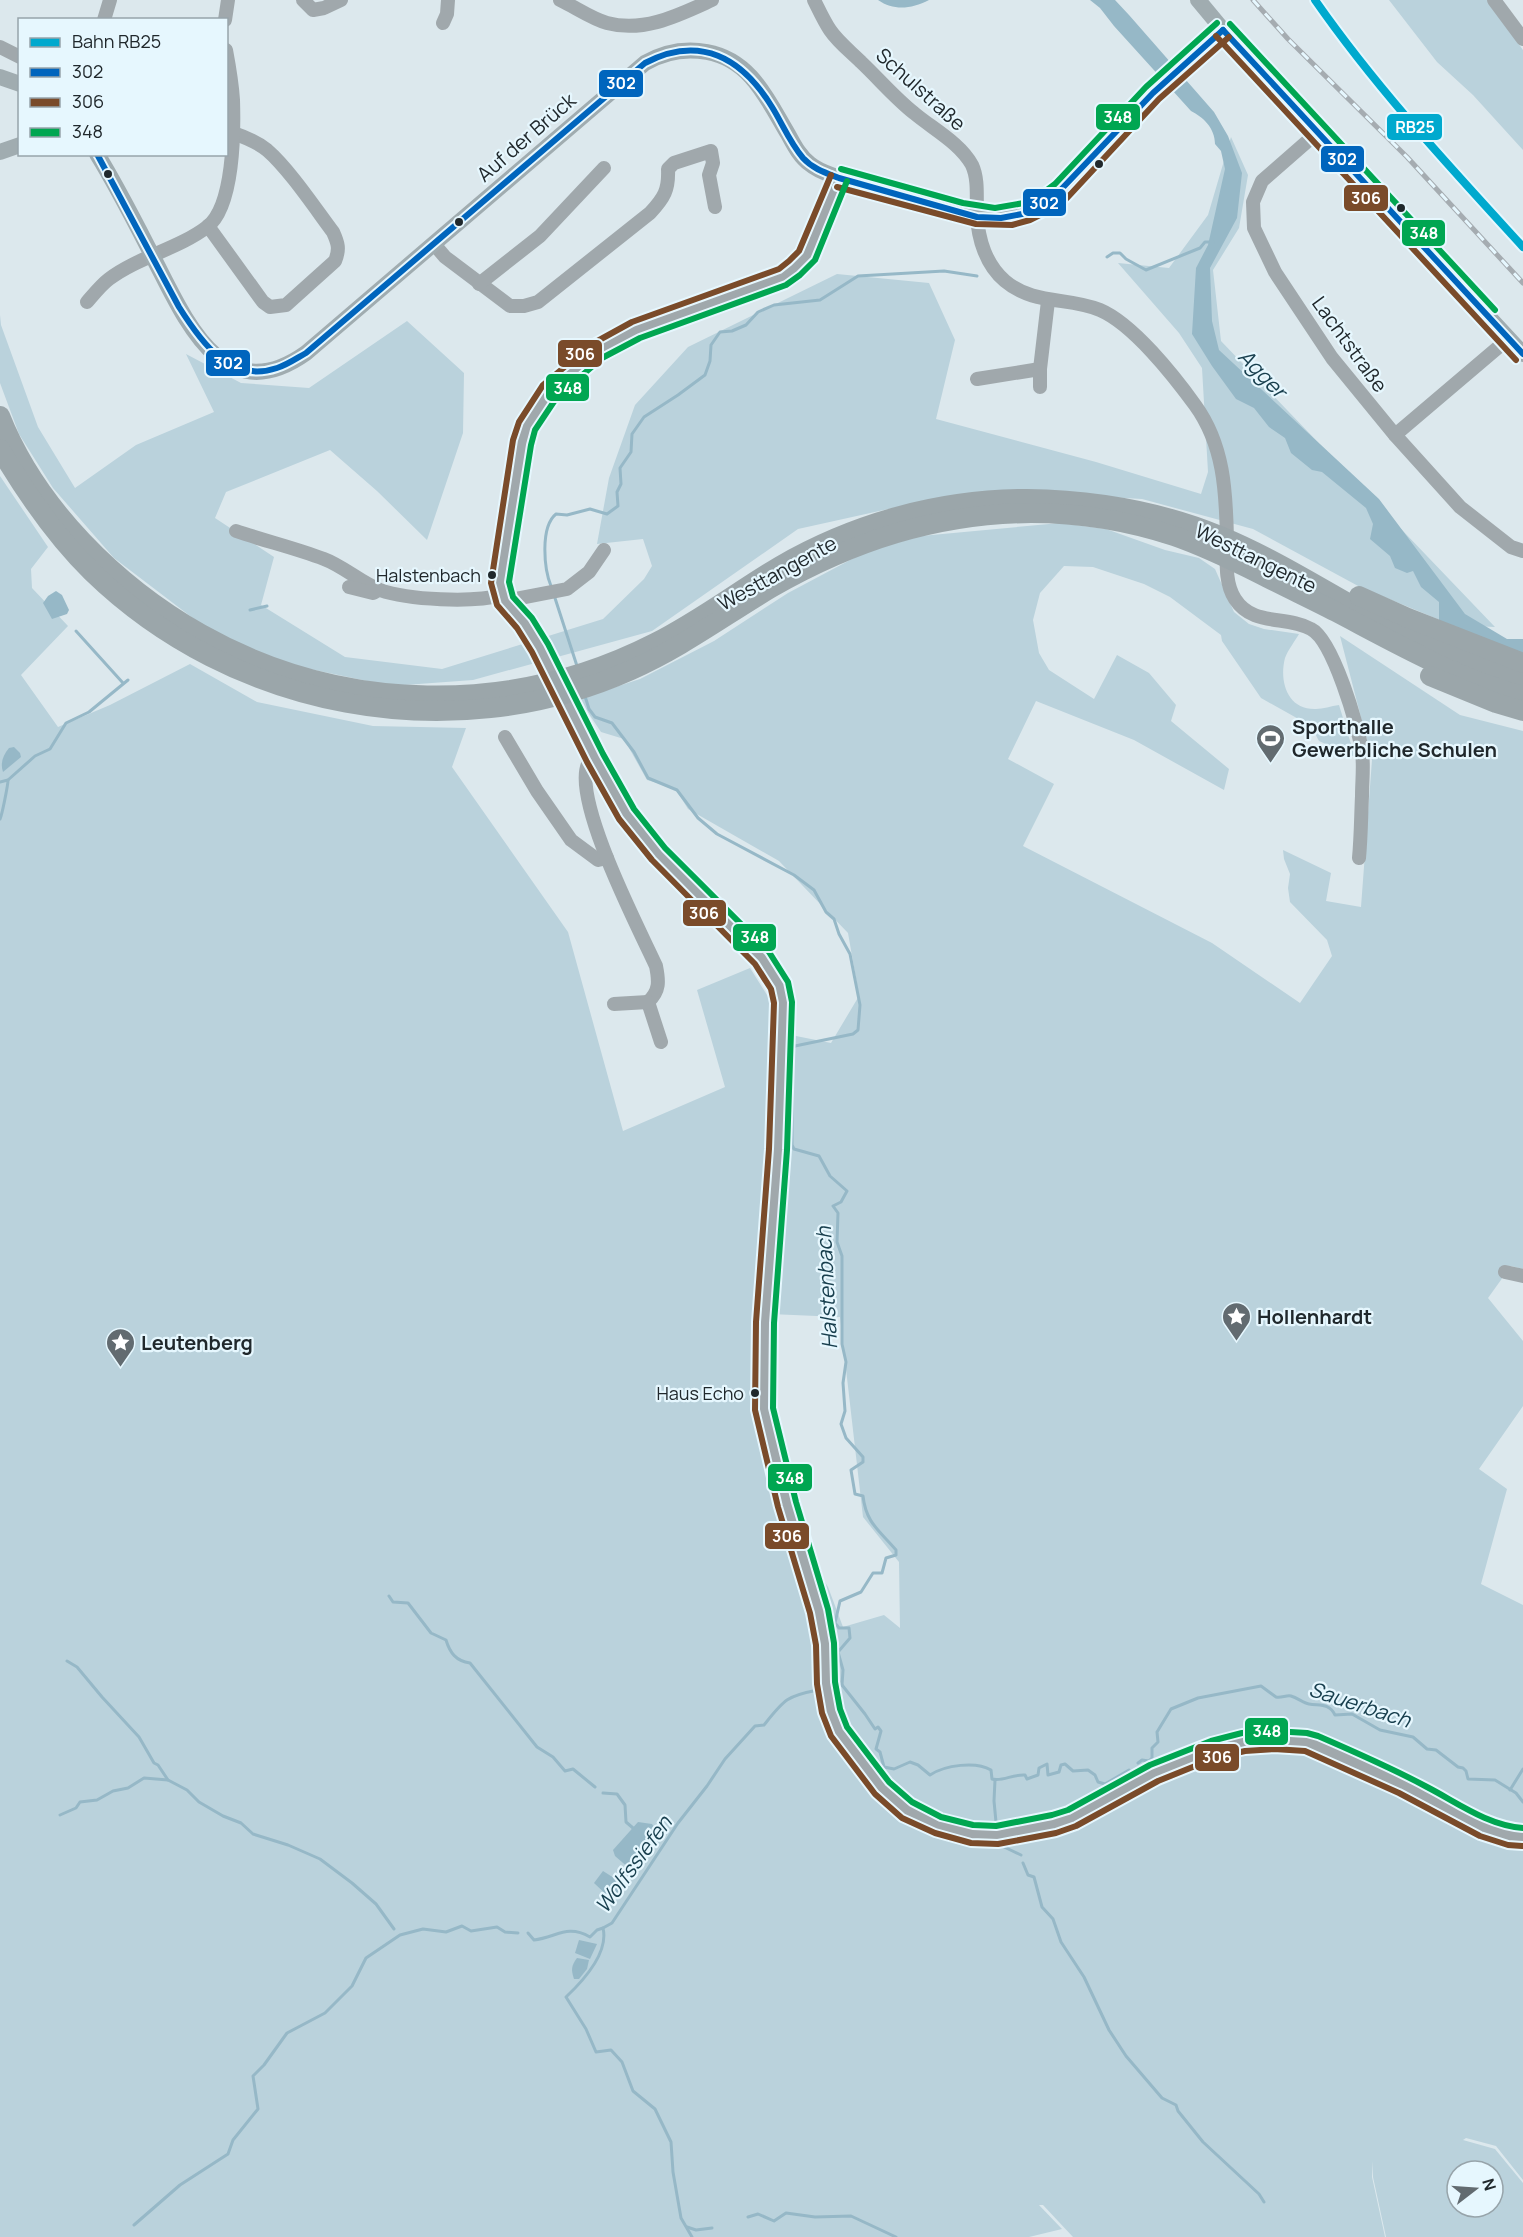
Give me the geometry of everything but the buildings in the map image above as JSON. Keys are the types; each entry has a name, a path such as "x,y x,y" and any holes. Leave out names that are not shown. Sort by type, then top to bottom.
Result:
{"highway":[{"path":"0,416 11,440 51,503 76,532 101,560 128,584 179,622 242,655 316,681 369,692 453,703"},
{"path":"0,448 19,481 71,550 92,572 138,612 190,646 245,674 309,694 382,708 415,711 453,703"},
{"name":"Westtangente","path":"453,703 518,704 598,684 632,670 682,636 822,561 875,539 921,525 1000,514 1071,515 1146,528 1228,549 1284,568 1399,631 1449,662 1523,696"},
{"name":"Westtangente","path":"1228,549 1413,654 1523,681"},
{"path":"1284,568 1309,572 1408,618 1523,663"},
{"path":"1336,612 1349,627 1420,671 1496,703 1523,711"}],"main road":[{"path":"1198,0 1223,30 1523,354"},
{"name":"Auf der Brück","path":"98,156 180,309 201,341 211,352 236,368 266,371 281,368 306,353 645,63 655,57 682,50 695,50 721,55 744,68 754,79 802,156 818,170 976,217 1007,218 1022,215 1049,201 1061,191 1153,93 1223,30"},
{"path":"0,77 18,83"},
{"path":"90,156 107,171"}],"street":[{"path":"105,18 110,0"},
{"path":"225,18 228,0"},
{"path":"303,0 313,10 324,8 341,0"},
{"path":"443,23 447,14 448,0"},
{"path":"561,0 607,23 638,26 669,20 712,0"},
{"name":"Schulstraße","path":"814,0 831,31 911,111 961,150 973,167 976,186 976,217 985,253 993,268 1005,282 1048,301 1083,305 1100,310 1127,326 1196,406 1210,430 1223,470 1228,580 1235,599 1256,617 1310,628 1325,642 1336,662 1362,751 1359,858"},
{"path":"1494,0 1520,36"},
{"path":"0,47 18,56"},
{"path":"87,302 110,279 208,226 223,202 233,133 233,98 228,64"},
{"name":"Lachtstraße","path":"1318,132 1262,181 1253,202 1254,228 1275,272 1332,358 1395,435 1460,507 1511,547 1523,551"},
{"path":"208,226 263,302 270,307 286,305 335,261 339,251 338,241 333,232 279,162 267,150 250,139 233,133"},
{"path":"434,244 445,257 510,306 524,306 538,302 650,213 662,200 669,184 668,169 674,163 711,151 713,163 709,175 715,207"},
{"path":"479,284 540,236 604,168"},
{"path":"839,178 807,256 783,277 636,330 597,351 550,391 527,426 522,443 500,583 504,598 540,648 617,800 642,836 762,958 780,986 783,1002 778,1149 765,1323 764,1409 787,1504 819,1611 825,1644 826,1683 831,1711 839,1731 882,1788 907,1810 938,1825 972,1834 997,1834 1054,1824 1072,1818 1165,1767 1195,1755 1256,1741 1283,1740 1309,1743 1416,1792 1490,1831 1510,1837 1523,1837"},
{"path":"1040,387 1048,301"},
{"path":"1395,435 1508,339"},
{"path":"977,380 1040,369"},
{"path":"236,531 326,560 380,590 410,597 486,599 567,589 589,572 604,550"},
{"path":"349,587 373,593 380,590"},
{"path":"506,736 537,791 571,840 598,860 607,858"},
{"path":"595,758 588,764 586,783 591,812 607,858 656,966 659,982 656,996 648,1002 614,1004"},
{"path":"648,1002 661,1042"},
{"path":"1504,1272 1523,1276"}],"shaded area":[{"path":"1389,0 1487,0 1523,50 1523,150 1473,95 1437,62"},
{"path":"1231,137 1248,175 1239,228 1213,270 1221,341 1495,627 1452,625 1360,587 1253,529 1142,499 1001,491 929,500 798,529 652,631 473,680 391,686 281,663 215,635 114,558 53,488 19,434 0,383 0,315 1,325 38,427 75,488 136,445 214,412 186,354 241,383 309,388 407,321 464,373 463,433 427,540 377,491 330,450 226,492 215,518 274,557 261,605 345,657 442,669 603,619 644,579 652,566 643,539 597,544 609,478 635,405 688,347 837,274 929,283 955,340 936,419 1096,462 1201,494 1208,472 1202,368 1179,333 1118,263 1169,268 1208,215"},
{"path":"0,476 48,547 31,569 32,588 68,626 21,675 58,727 110,705 190,664 257,702 373,726 466,728 452,767 568,932 623,1131 725,1087 697,990 750,968 777,1011 768,1198 757,1319 758,1405 784,1517 828,1587 843,1627 884,1615 900,1628 899,1562 863,1517 840,1317 770,1314 786,1144 791,1035 831,1043 859,996 848,933 779,861 688,809 675,788 647,780 624,739 601,732 579,699 640,679 714,641 788,593 867,551 921,536 1060,523 1106,529 1165,550 1199,558 1215,569 1234,612 1249,624 1264,629 1299,634 1285,658 1283,667 1287,692 1298,705 1306,708 1319,709 1339,705 1355,757 1319,741 1311,726 1261,698 1222,641 1221,635 1170,597 1144,584 1093,567 1064,566 1040,593 1033,620 1039,653 1049,670 1094,699 1117,655 1149,673 1176,705 1171,721 1229,769 1224,790 1134,740 1036,701 1008,759 1054,784 1023,846 1212,943 1300,1003 1332,956 1327,940 1290,902 1288,888 1290,874 1283,850 1331,873 1326,901 1361,907 1372,760 1340,636 1460,715 1523,731 1523,1269 1511,1266 1488,1298 1523,1341 1523,1406 1479,1469 1507,1489 1481,1584 1523,1605 1523,2180 1496,2146 1466,2138 1463,2140 1495,2149 1503,2159 1445,2159 1445,2219 1505,2219 1505,2161 1523,2183 1523,2237 1386,2237 1373,2177 1372,2161 1372,2177 1385,2237 1073,2237 1043,2205 1039,2205 1062,2229 1029,2237 0,2237"}],"water":[{"path":"878,0 929,0 903,8 890,6"},
{"path":"1090,0 1115,0 1129,15 1214,112 1228,136 1242,173 1237,218 1210,268 1212,321 1219,350 1379,499 1465,614 1507,639 1523,639 1523,659 1439,623 1439,602 1421,587 1413,571 1407,573 1395,568 1390,556 1370,539 1373,524 1366,508 1322,472 1312,470 1291,453 1285,438 1269,427 1254,408 1236,399 1212,366 1192,334 1196,268 1208,245 1225,169 1221,151 1215,144 1208,124 1191,111 1100,8"},
{"path":"56,591 62,595 69,610 67,614 52,619 43,603"},
{"path":"14,747 21,757 3,772 4,756 9,748"},
{"path":"638,1822 652,1824 661,1838 636,1867 630,1869 615,1856 613,1850"},
{"path":"603,1871 622,1883 622,1889 612,1900 594,1883"},
{"path":"579,1940 597,1944 590,1959 575,1953"},
{"path":"577,1958 589,1960 587,1969 579,1979 574,1979 572,1968"}],"waterway":[{"name":"Halstenbach","path":"1107,257 1113,253 1120,253 1146,270 1200,248 1205,242 1213,242"},
{"name":"Halstenbach","path":"551,586 545,559 547,528 551,520 556,514 567,515 590,509 607,514 618,506 617,492 621,484 620,468 631,452 632,434 644,417 705,375 710,361 711,345 720,332 732,331 746,325 758,312 774,305 820,300 858,276 944,271 977,276"},
{"name":"Halstenbach","path":"554,595 577,666"},
{"path":"250,610 267,606"},
{"path":"76,631 123,683"},
{"path":"0,782 8,780 35,756 50,749 66,723 89,712 128,680"},
{"name":"Halstenbach","path":"584,693 589,709 595,717 612,723 634,752 648,778 677,790 698,818 717,834 794,875 814,890 826,912 834,919 850,954 860,1005 858,1030 853,1034 795,1046 792,1049 792,1145 794,1149 819,1156 830,1176 847,1191 841,1202 833,1206 838,1213 837,1242 842,1256 842,1344 846,1362 843,1383 845,1411 841,1424 846,1438 863,1457 863,1462 851,1470 855,1494 863,1496 870,1520 896,1550 896,1555 886,1558 882,1573 873,1573 861,1592 840,1601 835,1623 839,1628 849,1628 850,1638 838,1652 843,1670 842,1685"},
{"path":"0,819 8,780"},
{"path":"389,1596 393,1602 408,1603 431,1633 446,1640 454,1656 470,1663 537,1747 553,1757 565,1771 573,1769 595,1787"},
{"path":"67,1661 77,1667 139,1737 154,1763 158,1765 168,1780 187,1790 199,1802 241,1823 253,1834 288,1845 320,1859 376,1904 394,1929"},
{"name":"Sauerbach","path":"842,1685 875,1729 878,1727 881,1731 876,1749 880,1752 884,1767 894,1769 910,1762 918,1765 930,1775 944,1769 969,1765 991,1770 992,1779 996,1780 1021,1775 1025,1775 1027,1779 1038,1775 1039,1768 1047,1764 1048,1775 1059,1772 1061,1765 1065,1764 1073,1771 1088,1770 1095,1775 1098,1782 1105,1784 1129,1770"},
{"name":"Sauerbach","path":"1138,1763 1142,1760 1149,1761 1152,1758 1152,1748 1158,1742 1157,1732 1171,1709 1198,1698 1261,1686 1276,1697 1291,1696 1307,1703 1327,1707 1335,1715 1352,1714 1380,1730 1413,1737 1427,1749 1436,1750 1458,1767 1463,1768 1468,1779 1495,1780 1516,1793 1523,1802"},
{"name":"Wolfssiefen","path":"692,2237 681,2218 673,2172 671,2142 655,2109 633,2091 622,2062 611,2050 596,2052 586,2029 566,1997 587,1975 598,1957 604,1937 603,1928 612,1923 678,1823 725,1759 755,1726 764,1725 786,1700 799,1694 818,1690"},
{"path":"1510,1790 1523,1769"},
{"path":"60,1815 76,1808 80,1802 97,1800 113,1791 128,1788 144,1778 168,1780"},
{"path":"995,1780 996,1822"},
{"path":"603,1793 617,1794 625,1805 626,1822 633,1828"},
{"path":"997,1839 1000,1845 1021,1855"},
{"path":"1023,1863 1028,1875 1034,1877 1042,1907 1053,1919 1061,1942 1084,1977 1109,2030 1126,2056 1162,2098 1176,2105 1178,2111 1203,2142 1259,2194 1264,2202"},
{"path":"134,2225 180,2185 228,2154 233,2140 258,2109 253,2076 264,2065 287,2033 325,2013 352,1986 366,1958 400,1935 423,1929 446,1932 462,1926 471,1931 497,1927 505,1932 518,1933"},
{"path":"528,1933 534,1940 568,1931 590,1937 603,1928"},
{"path":"748,2217 758,2214 774,2221 786,2213 815,2217 851,2216 896,2237"},
{"path":"687,2227 696,2230 712,2228"}],"railway":[{"path":"1253,0 1288,39 1407,157 1523,283"}],"rail line":[{"name":"RB25","path":"1315,0 1389,96 1523,247"}],"transit line":[{"name":"348","path":"841,169 963,203 995,208 1024,203 1039,196 1055,184 1146,87 1217,23"},
{"name":"348","path":"1230,24 1495,310"},
{"name":"302","path":"1223,30 1523,354"},
{"name":"302","path":"98,156 179,307 197,334 219,357 231,365 245,370 260,371 281,367 306,353 645,63 665,55 684,51 701,51 733,64 760,90 803,158 820,170 839,178 977,217 1001,218 1022,214 1052,199 1153,93 1223,30"},
{"name":"306","path":"1216,36 1516,360"},
{"name":"306","path":"837,187 976,224 1012,225 1030,220 1067,198 1159,99 1229,37"},
{"name":"306","path":"831,175 799,251 779,269 632,322 592,344 543,385 519,422 513,440 491,583 497,605 517,628 532,652 587,762 619,819 652,860 755,964 771,989 774,1003 769,1149 756,1322 755,1410 778,1507 810,1613 816,1645 817,1684 822,1713 831,1736 875,1794 902,1818 935,1833 971,1843 998,1844 1056,1833 1076,1826 1158,1781 1215,1758 1245,1751 1274,1749 1305,1751 1399,1793 1480,1836 1508,1845 1522,1846"},
{"name":"348","path":"847,181 815,260 800,275 786,285 640,338 602,358 557,397 535,430 531,445 509,582 513,597 532,618 548,644 603,754 634,809 665,848 769,952 788,982 792,1002 787,1150 774,1323 773,1408 796,1502 828,1609 834,1643 835,1682 840,1709 847,1727 889,1782 912,1802 941,1817 973,1825 996,1826 1052,1815 1068,1810 1150,1765 1211,1741 1242,1733 1274,1731 1318,1736 1400,1773 1485,1818 1523,1828"}],"place":[{"name":"Halstenbach","path":"492,575"},
{"name":"Sporthalle Gewerbliche Schulen","path":"1271,764"},
{"name":"Hollenhardt","path":"1236,1342"},
{"name":"Leutenberg","path":"120,1368"},
{"name":"Haus Echo","path":"755,1393"}],"water label":[{"name":"Agger","path":"1263,373"}]}
